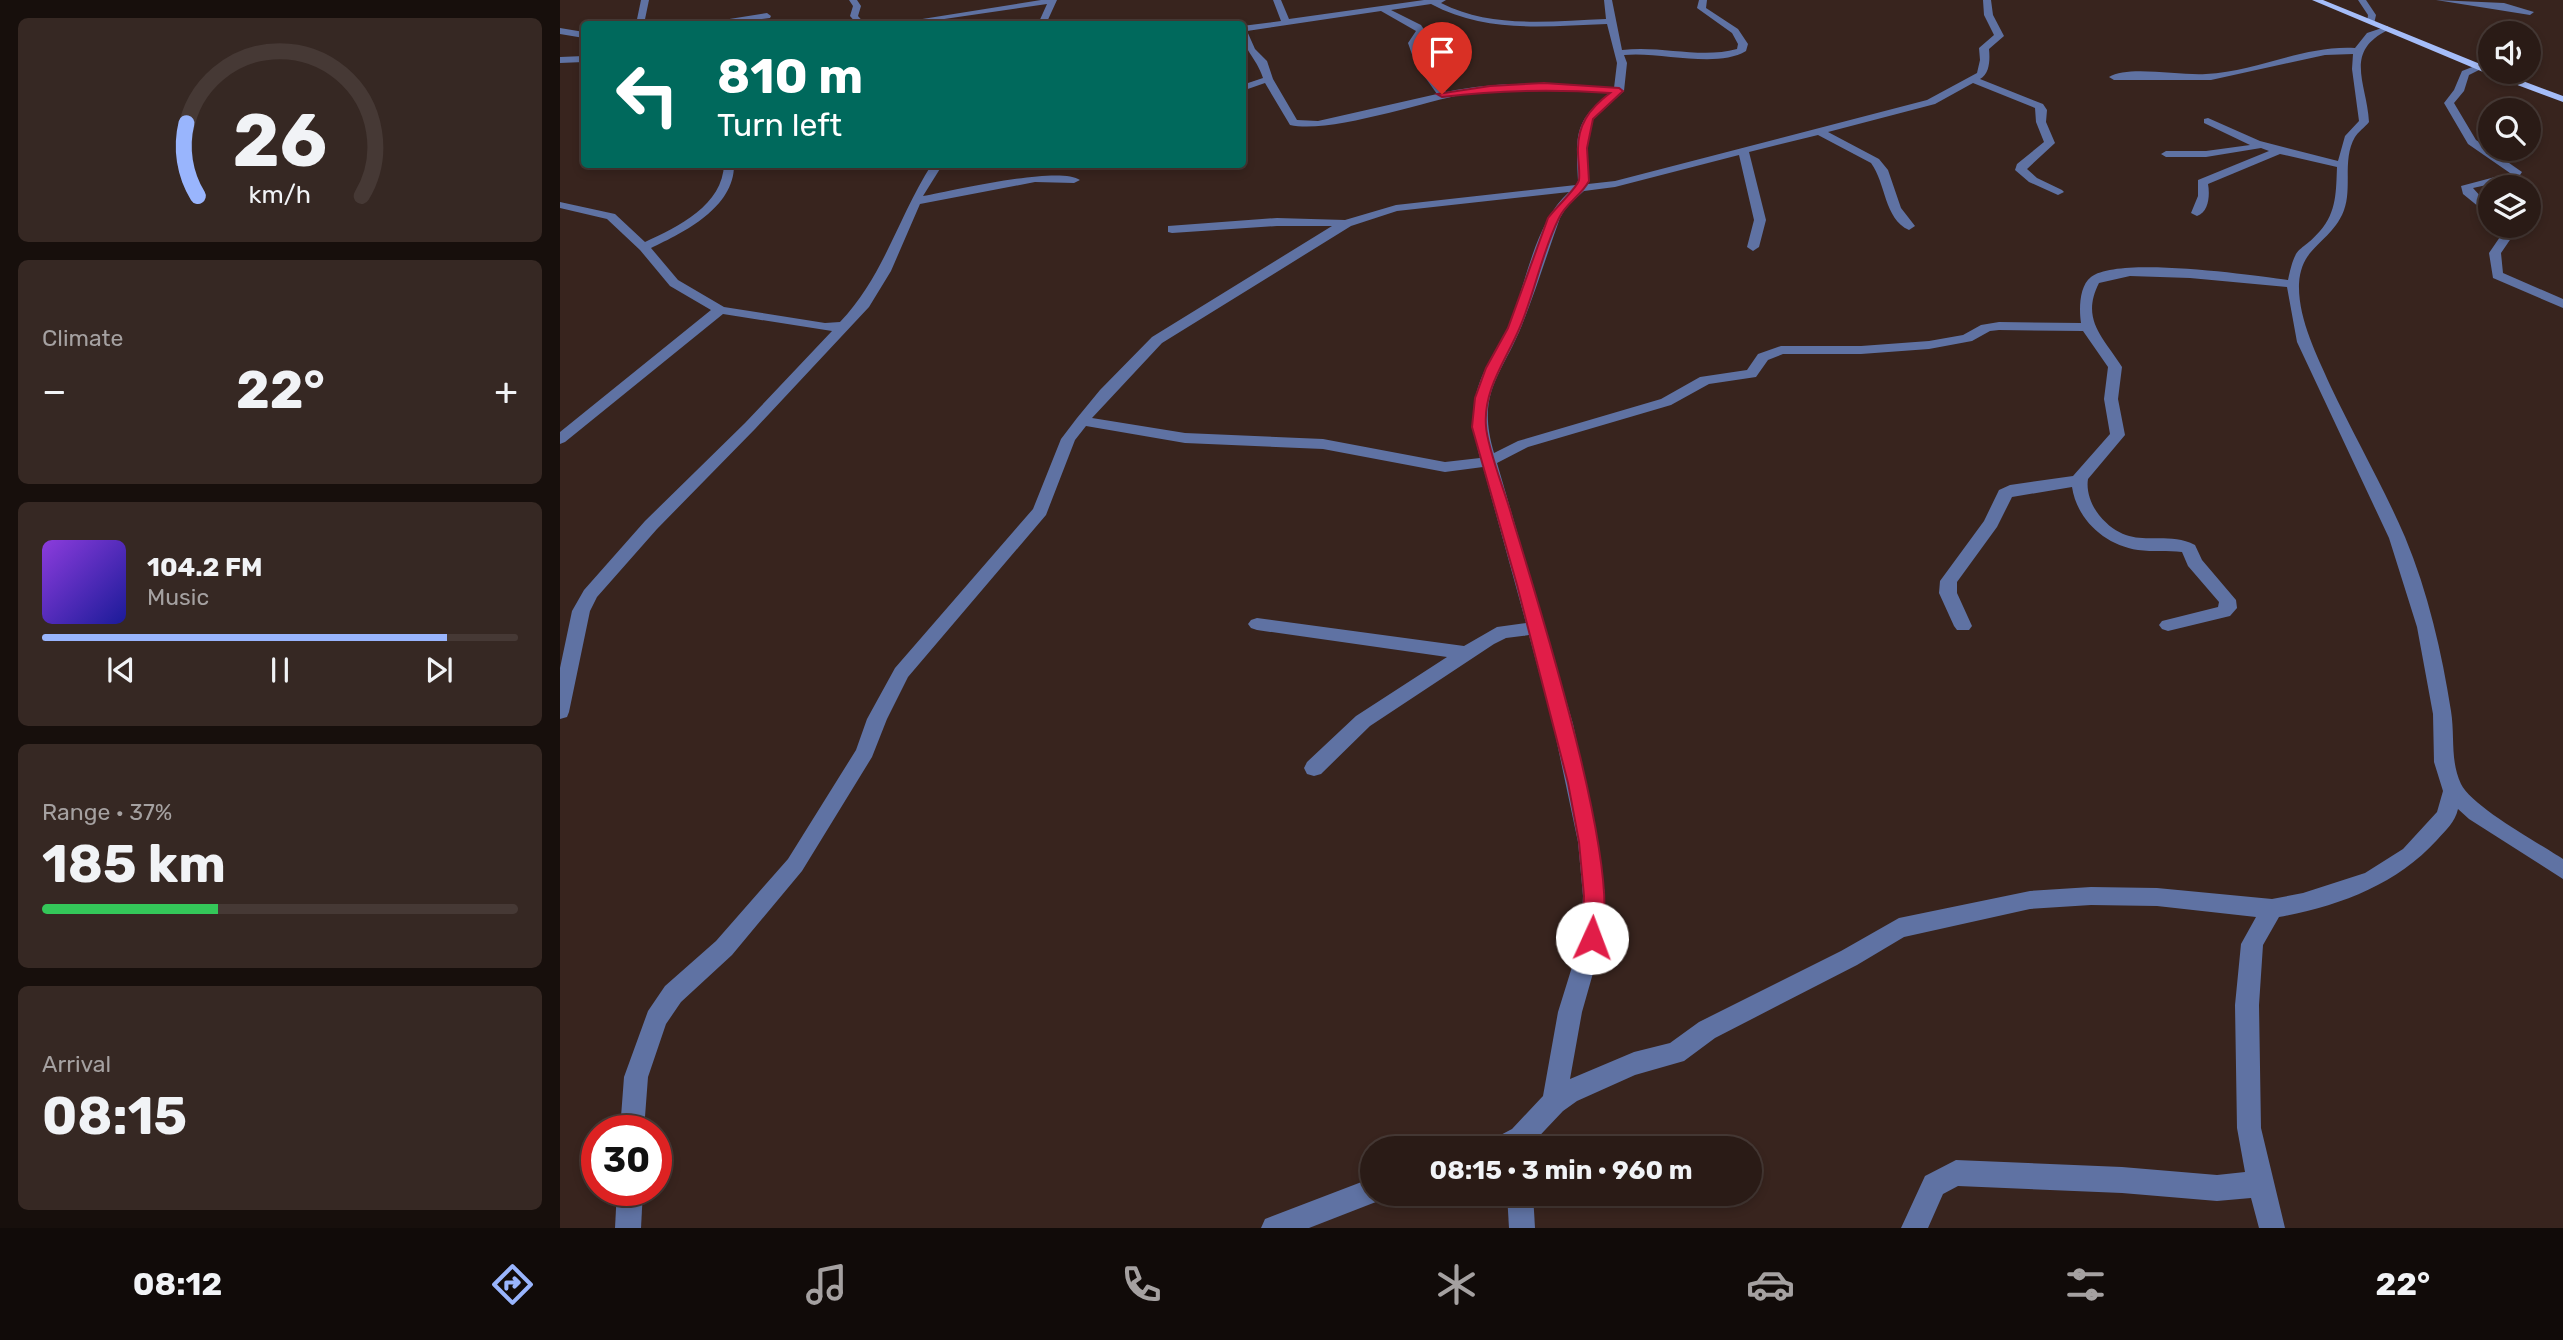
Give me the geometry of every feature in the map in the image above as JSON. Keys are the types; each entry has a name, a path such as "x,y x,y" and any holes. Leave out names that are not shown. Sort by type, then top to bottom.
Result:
{"main road":[{"path":"2316,0 2478,66"},
{"path":"2524,84 2563,99"}],"street":[{"path":"640,21 640,10 645,0"},
{"path":"853,0 857,6 854,16 858,21"},
{"path":"1276,0 1286,22"},
{"path":"1554,1102 1570,1012 1592,938 1594,896 1588,842 1577,783 1479,427 1485,388 1492,368 1514,328 1554,218 1563,204 1579,190 1585,176 1582,148 1588,118 1619,91 1623,73 1608,0"},
{"path":"1619,53 1638,50 1715,56 1741,51 1743,44 1740,36 1703,10 1703,0"},
{"path":"633,1115 636,1077 656,1019 673,994 724,948 794,865 865,752 877,719 901,673 1040,511 1063,448 1082,421 1157,340 1347,223 1396,208 1615,184 1931,102 1974,80 1984,67 1984,48 1999,36 1988,18 1987,0"},
{"path":"2362,0 2378,25 2358,51 2357,85 2364,122 2350,136 2342,165 2342,199 2337,214 2325,233 2300,255 2293,284 2304,342 2351,448 2397,538 2427,627 2442,714 2444,762 2453,791 2476,813 2563,870"},
{"path":"2440,0 2504,6 2530,12"},
{"path":"915,21 1052,1"},
{"path":"1043,21 1052,1"},
{"path":"1246,29 1438,1 1450,13 1488,21 1612,21"},
{"path":"1383,9 1421,31 1413,43 1414,51 1429,79 1442,94"},
{"path":"726,21 766,16"},
{"path":"560,31 581,34"},
{"path":"1246,39 1251,50 1262,61 1268,79 1287,114 1294,123 1301,124 1339,120 1442,94 1490,88 1553,86 1619,91"},
{"path":"2114,77 2209,77 2256,70 2331,52 2358,51"},
{"path":"560,60 579,60"},
{"path":"560,71 579,60"},
{"path":"2478,71 2465,73 2459,91 2449,103 2472,142 2516,172 2514,175"},
{"path":"1246,87 1268,79"},
{"path":"1974,80 2039,106 2042,110 2041,122 2050,143 2021,166 2021,170 2033,180 2058,192"},
{"path":"2208,121 2235,137 2262,147 2342,165"},
{"path":"1821,132 1875,161 1882,170 1895,209 1909,226"},
{"path":"2166,154 2206,154 2262,147"},
{"path":"2197,213 2204,196 2202,182 2278,151"},
{"path":"1744,152 1761,227 1753,247"},
{"path":"644,247 702,216 729,179 729,168"},
{"path":"560,712 576,632 590,594 605,575 846,326 880,280 915,201 936,168"},
{"path":"915,201 1035,179 1074,180"},
{"path":"2478,184 2467,186 2467,192 2478,203"},
{"path":"560,205 611,216 644,247 682,291 720,310 825,327 846,326"},
{"path":"1172,229 1277,222 1347,223"},
{"path":"2505,238 2495,253 2497,275 2563,304"},
{"path":"1963,626 1948,593 1949,580 1991,523 2005,494 2010,490 2063,484 2080,479 2115,440 2119,429 2111,399 2115,367 2109,354 2088,327 2088,293 2093,282 2110,274 2180,274 2293,284"},
{"path":"560,439 720,310"},
{"path":"1082,421 1185,438 1334,445 1445,467 1488,462 1523,444 1665,402 1705,380 1751,374 1763,357 1781,350 1861,350 1930,345 1967,338 1986,328 1999,327 2088,327"},
{"path":"2080,479 2079,488 2088,512 2102,527 2126,542 2183,546 2189,549 2194,562 2227,600 2228,608 2216,615 2168,625"},
{"path":"1257,624 1466,653"},
{"path":"1314,768 1363,720 1466,653 1503,632 1535,628"},
{"path":"560,646 576,632"},
{"path":"1523,1136 1554,1102 1585,1083 1634,1064 1676,1053 1707,1030 1849,958 1899,928 2030,900 2091,896 2157,897 2272,909 2303,903 2372,880 2410,855 2446,816 2453,791"},
{"path":"2272,909 2252,944 2247,1004 2249,1129 2272,1228"},
{"path":"1913,1228 1934,1185 1956,1173 2217,1188 2260,1184"},
{"path":"1274,1228 1360,1196"},
{"path":"628,1228 629,1206"},
{"path":"1521,1206 1522,1228"}],"route":[{"path":"1442,94 1490,88 1544,86 1619,91 1588,118 1582,148 1585,160 1584,181 1554,218 1514,328 1492,368 1482,398 1479,427 1507,531 1525,585 1577,783 1588,842 1594,896 1592,938"}]}
